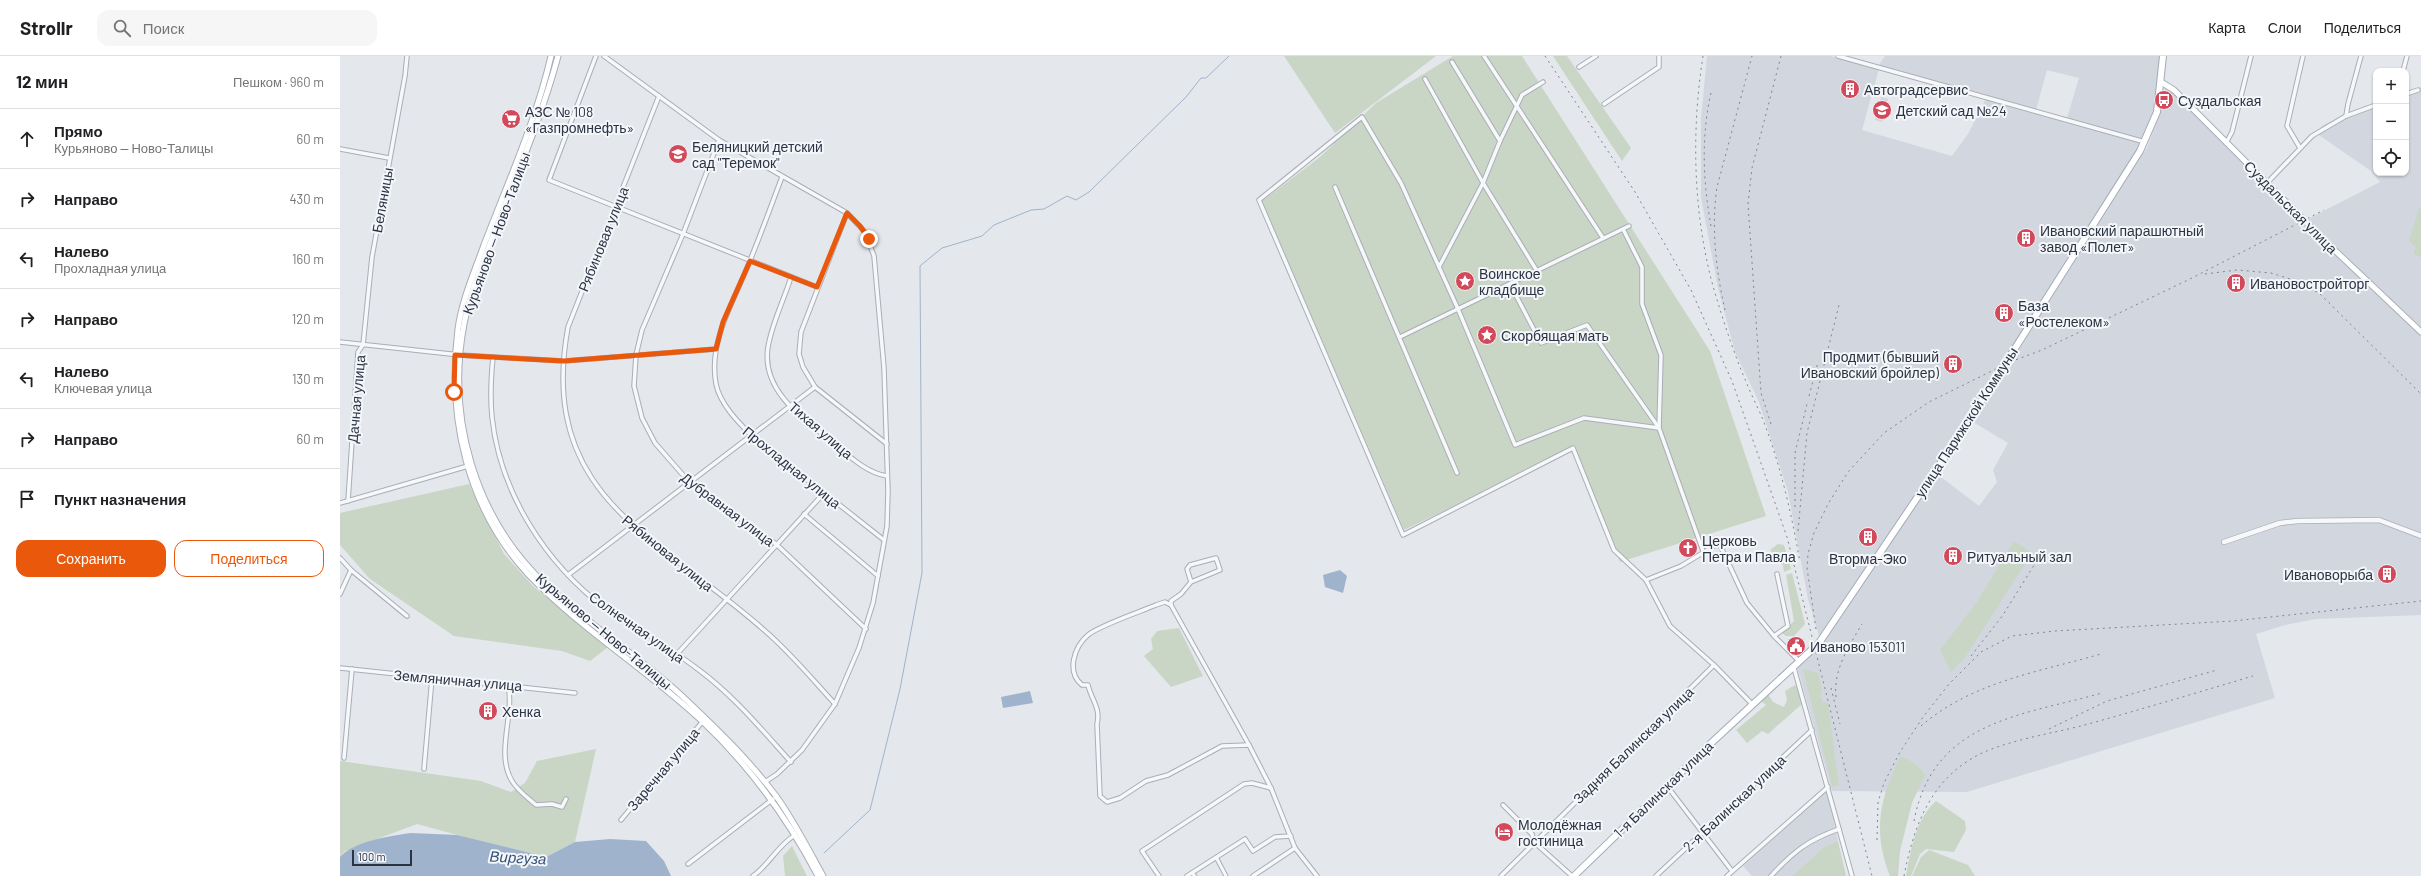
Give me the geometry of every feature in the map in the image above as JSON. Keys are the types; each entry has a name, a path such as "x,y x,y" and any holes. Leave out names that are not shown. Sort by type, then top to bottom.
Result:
{"main road":[{"name":"Курьяново — Ново-Талицы","path":"551,56 535,108 469,287 458,326 461,414 469,465 493,519 513,549 532,571 561,598 665,682 765,782 788,814 823,876"},
{"name":"Курьяново — Ново-Талицы","path":"458,355 471,294 539,115 558,56"},
{"name":"улица Парижской Коммуны","path":"1800,662 1819,643 1967,424 2145,142 2157,112 2163,56"},
{"name":"Суздальская улица","path":"2161,82 2174,90 2226,143 2421,332"},
{"name":"1-я Балинская улица","path":"1573,876 1753,704 1800,662"},
{"name":"Курьяново — Ново-Талицы","path":"704,720 748,769 772,799 795,835 818,876"}],"street":[{"name":"Беляницы","path":"363,345 372,257 407,56"},
{"path":"596,56 549,180 817,287"},
{"path":"604,56 719,140 847,213 865,232 874,256 884,368 887,444 887,526 878,576 866,629 835,704 813,736 791,762 765,782"},
{"path":"1484,56 1603,238"},
{"path":"1579,68 1596,56"},
{"path":"1604,104 1659,67 1661,63 1659,56"},
{"path":"1838,56 2145,142"},
{"path":"2226,143 2232,132 2251,56"},
{"path":"2300,148 2288,126 2303,56"},
{"path":"2346,116 2361,56"},
{"path":"2404,68 2407,56"},
{"path":"1452,62 1500,141"},
{"path":"1425,79 1483,183 1537,271"},
{"path":"1439,267 1483,183 1500,141 1522,95 1543,82"},
{"path":"2409,93 2418,90"},
{"name":"Рябиновая улица","path":"659,96 568,328 564,361 563,397 571,438 586,470 594,483 632,526 765,630 835,704"},
{"path":"2267,183 2300,148 2323,128 2346,116 2373,106"},
{"path":"1660,428 1584,418 1515,444 1458,309 1401,183 1362,117 1260,200 1402,535 1573,448 1614,550 1646,580 1670,626 1714,665 1753,704"},
{"name":"Дубравная улица","path":"719,140 684,234 642,330 636,355 634,386 643,422 662,451 690,483 776,544 866,629"},
{"path":"340,149 390,158"},
{"name":"Прохладная улица","path":"782,177 750,261 723,322 716,349 716,385 723,401 739,423 752,436 884,540"},
{"path":"1335,187 1457,473"},
{"path":"847,213 817,287 801,332 799,349 803,367 815,387 887,444"},
{"path":"1400,337 1629,226"},
{"path":"1623,229 1642,267 1642,304 1661,355 1660,428"},
{"name":"Тихая улица","path":"791,277 771,334 767,354 774,384 801,418 858,462 878,475 887,476"},
{"path":"1510,284 1541,343 1587,325 1660,428 1703,551"},
{"path":"340,342 458,355 564,361 716,349"},
{"name":"Дачная улица","path":"348,501 358,352 363,345"},
{"name":"Солнечная улица","path":"493,357 492,418 504,471 529,523 548,551 568,575 606,609 677,654 721,689 791,762"},
{"path":"568,575 815,387"},
{"path":"340,503 469,465"},
{"path":"677,654 824,493"},
{"path":"804,514 878,576"},
{"path":"2224,542 2280,524 2298,521 2379,520 2421,536"},
{"path":"1646,580 1681,566 1703,551 1719,543 1747,604 1774,636 1800,662"},
{"path":"340,558 351,570 407,616"},
{"path":"1171,605 1171,601 1181,594 1191,582 1220,570 1216,558 1190,565 1188,568 1191,582"},
{"path":"340,594 351,570"},
{"path":"1774,636 1788,626 1777,574"},
{"path":"1249,745 1222,746 1168,775 1146,781 1120,798 1107,802 1102,800 1099,788 1097,724 1099,717 1096,701 1088,685 1082,685 1077,682 1072,667 1074,658 1089,634 1160,603 1165,602 1171,605 1249,745 1271,788 1295,848 1316,874 1310,876"},
{"name":"Задняя Балинская улица","path":"1501,876 1528,851 1534,842 1714,665"},
{"name":"Земляничная улица","path":"340,668 575,693"},
{"path":"1794,668 1852,876"},
{"path":"344,758 352,669"},
{"path":"424,769 432,678"},
{"path":"508,685 510,699 506,760 512,781 536,805 552,804 562,807 566,799"},
{"name":"Заречная улица","path":"621,820 704,720"},
{"name":"2-я Балинская улица","path":"1656,876 1812,730"},
{"path":"1159,876 1142,851 1244,784 1252,783 1271,788"},
{"path":"1667,786 1732,871"},
{"path":"1727,876 1828,787"},
{"path":"688,864 772,799"},
{"path":"1502,805 1532,834 1534,842 1573,876"},
{"path":"1771,876 1789,856 1819,836 1839,829"},
{"path":"753,876 764,869 788,839 795,835"},
{"path":"1187,876 1193,875 1216,857 1245,839 1253,851 1275,838 1291,836"},
{"path":"1253,876 1295,848"},
{"path":"1216,857 1226,876"}],"shaded area":[{"path":"1707,56 1830,56 1879,69 1862,130 1952,156 1968,134 1986,99 2142,143 2003,365 1820,639 1808,599 1788,492 1759,402 1735,352 1718,288 1701,197 1701,119"},
{"path":"1885,56 2161,56 2155,109 2144,139 2067,118 2079,78 2047,70 2036,110 1879,65"},
{"path":"2167,86 2421,332 2421,615 2316,619 2285,625 2256,634 2275,698 1967,792 1832,791 1797,666 1820,645 1937,474 1979,506 1997,482 1993,470 2008,443 1973,422 2147,148 2158,118 2162,92"},
{"path":"2421,87 2421,209 2413,254 2421,258 2421,329 2308,219 2380,182 2375,176 2409,176 2409,91"},
{"name":"Детский сад №24","path":"1881,97 1888,99 1882,122 1875,120"},
{"path":"2373,103 2373,173 2316,133 2322,126 2344,114"},
{"path":"1827,790 1838,841 1824,847 1792,876 1752,876 1743,866"}],"green space":[{"path":"1284,56 1436,56 1335,133"},
{"path":"1453,56 1522,56 1710,351 1766,516 1620,562 1573,449 1404,530 1262,201 1320,157 1376,103"},
{"path":"1553,56 1567,56 1631,148 1622,161"},
{"path":"2419,208 2421,209 2421,258 2413,254 2415,247 2409,241"},
{"path":"469,484 504,554 533,586 608,647 590,661 562,651 454,636 370,579 340,545 340,513"},
{"path":"2014,541 2032,553 1966,656 1951,672 1940,650 1977,602"},
{"path":"1778,544 1784,545 1791,569 1784,572 1783,565 1770,550"},
{"path":"1792,573 1805,624 1794,636 1786,636 1782,633 1794,621 1786,575"},
{"path":"1179,628 1203,676 1171,687 1144,656 1153,649 1151,639 1157,631"},
{"path":"1803,669 1818,673 1822,690 1820,696 1823,702 1828,703 1839,785 1832,786"},
{"path":"1795,685 1799,690 1803,703 1768,734 1762,731 1747,743 1736,730 1766,705 1761,701 1768,694 1773,702 1784,707 1787,700 1785,691"},
{"path":"596,749 575,842 546,857 516,851 417,824 345,851 340,857 340,761 481,781 511,792 525,783 537,761"},
{"path":"1900,757 1908,759 1914,763 1925,775 1912,803 1900,851 1898,876 1890,876 1881,844 1881,815 1887,787"},
{"path":"1936,801 1965,821 1966,830 1954,852 1926,849 1920,854 1911,876 1906,876 1912,846 1919,826 1923,817"},
{"path":"1838,841 1846,876 1792,876 1824,847"},
{"path":"792,846 807,876 785,876 783,856"},
{"path":"1929,850 1968,865 1975,876 1912,876 1921,857"}],"water":[{"path":"1340,570 1347,576 1343,593 1325,587 1323,575"},
{"path":"1030,691 1033,703 1003,708 1001,697"},
{"name":"Виргуза","path":"411,833 457,835 546,857 575,842 610,839 646,841 664,861 671,876 340,876 340,857 346,851 373,840"}],"waterway":[{"path":"824,853 870,810 900,689 922,573 920,266 942,248 982,236 994,225 1031,210 1044,209 1067,196 1076,200 1089,192 1186,97 1201,78 1206,78 1229,56"}],"railway":[{"path":"1545,56 1635,192 1691,290 1732,381 1787,537 1872,876"},
{"path":"1703,56 1699,85 1696,145 1696,175 1702,235 1715,293 1742,373 1764,422 1782,477 1800,562"},
{"path":"1725,310 1715,249 1715,202 1717,187 1752,56"},
{"path":"1771,424 1761,393 1748,204 1752,168 1781,56"},
{"path":"1711,93 1704,142 1704,159 1706,193 1711,226"},
{"path":"1816,629 1807,568 1808,554 1814,533 1828,504 1848,472 1884,433 1929,402 2010,362 2042,350 2190,279 2324,210"},
{"path":"2205,274 2237,270 2271,273 2290,279 2319,293 2421,394"},
{"path":"1798,531 1807,433 1839,305"},
{"path":"1809,396 1818,362"},
{"path":"1795,507 1795,453 1807,404"},
{"path":"1971,656 2003,615 2041,554"},
{"path":"1877,840 1878,802 1884,783 1900,752 1923,717 1949,684 1981,652 2012,636 2055,631 2233,621 2421,601"},
{"path":"1836,697 1839,668 1847,650 1862,624"},
{"path":"1921,726 1941,711 1962,699 2006,680 2101,654"},
{"path":"2049,729 2107,701 2217,670"},
{"path":"1904,876 1912,842 1933,795 1956,770 1971,759 1982,753 2009,743 2081,726 2253,676"},
{"path":"1831,688 1840,724"},
{"path":"1914,821 1924,788 1940,762 1960,743 1984,728 2011,717 2102,693"}],"place":[{"name":"Автоградсервис","path":"1850,89"},
{"name":"Суздальская","path":"2164,100"},
{"name":"Детский сад №24","path":"1882,110"},
{"name":"АЗС № 108 «Газпромнефть»","path":"511,119"},
{"name":"Беляницкий детский сад \"Теремок\"","path":"678,154"},
{"name":"Ивановский парашютный завод «Полет»","path":"2026,238"},
{"name":"Воинское кладбище","path":"1465,281"},
{"name":"Ивановостройторг","path":"2236,283"},
{"name":"База «Ростелеком»","path":"2004,313"},
{"name":"Скорбящая мать","path":"1487,335"},
{"name":"Продмит (бывший Ивановский бройлер)","path":"1953,364"},
{"name":"Вторма-Эко","path":"1868,537"},
{"name":"Церковь Петра и Павла","path":"1688,548"},
{"name":"Ритуальный зал","path":"1953,556"},
{"name":"Ивановорыба","path":"2387,574"},
{"name":"Иваново 153011","path":"1796,646"},
{"name":"Хенка","path":"488,711"},
{"name":"Молодёжная гостиница","path":"1504,832"}],"route":[{"path":"454,392 455,355 564,361 716,349 723,322 750,261 817,287 847,213 860,226 869,239"}]}
